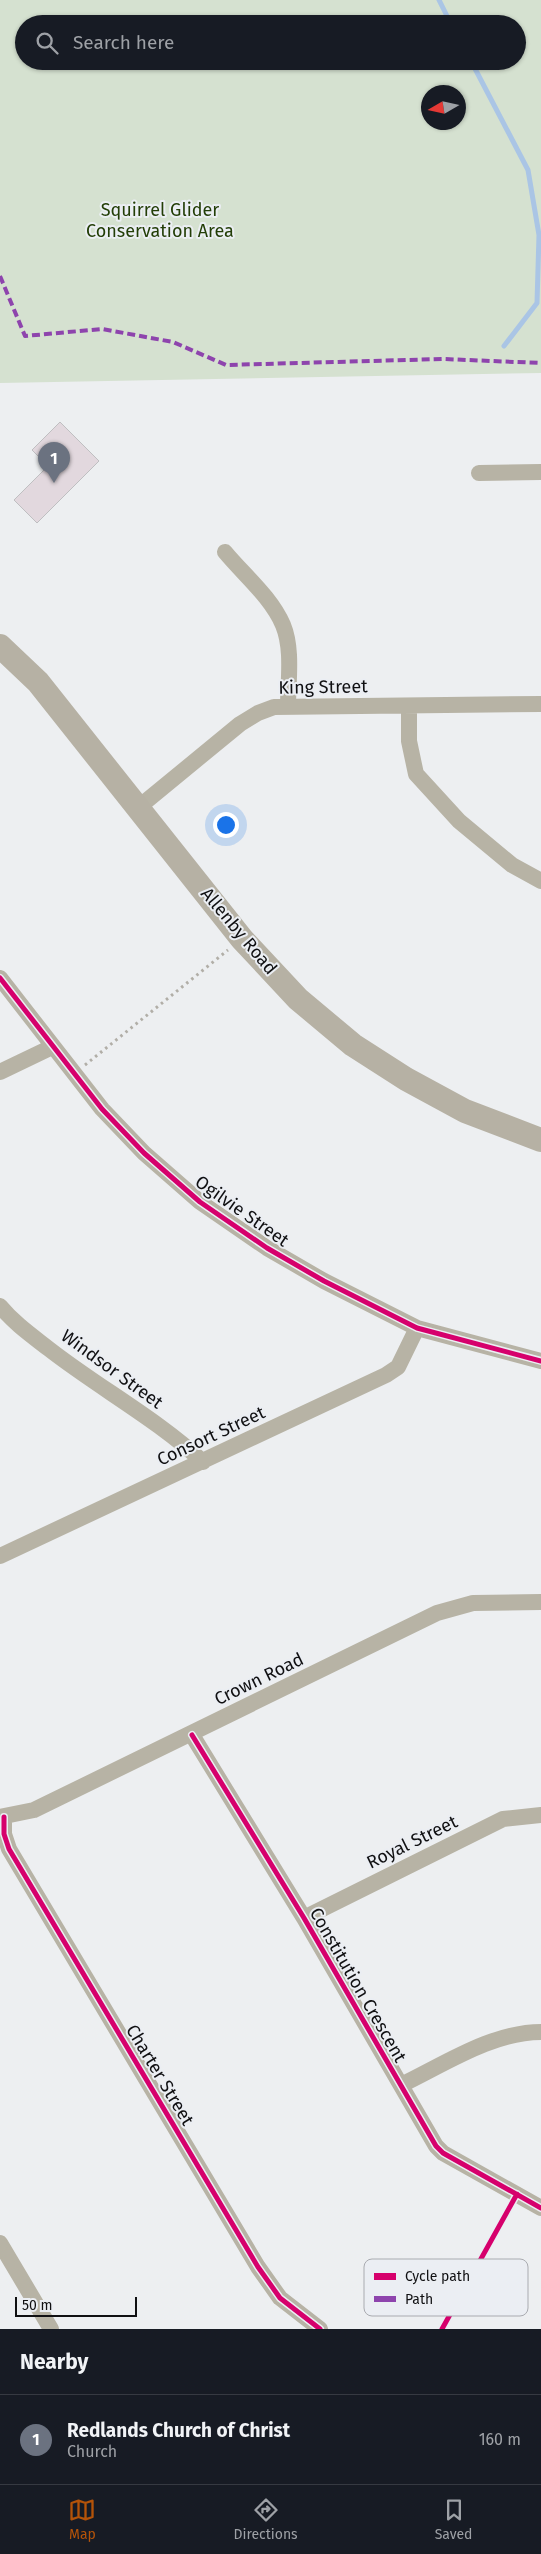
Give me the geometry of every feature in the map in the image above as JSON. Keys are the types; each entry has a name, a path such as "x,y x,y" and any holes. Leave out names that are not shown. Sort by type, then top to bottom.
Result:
{"main road":[{"name":"Allenby Road","path":"0,646 38,682 242,939 298,999 353,1045 406,1079 465,1111 541,1140"}],"street":[{"path":"479,473 541,472"},
{"path":"225,552 273,607 284,626 288,649 288,706"},
{"name":"King Street","path":"139,807 240,724 258,713 274,707 409,707 541,704"},
{"path":"409,707 409,741 416,774 459,821 512,865 541,881"},
{"name":"Ogilvie Street","path":"0,978 102,1109 138,1146 200,1202 267,1248 324,1281 417,1328 541,1361"},
{"path":"0,1072 52,1047"},
{"name":"Windsor Street","path":"0,1306 10,1319 81,1373 183,1443 203,1462"},
{"name":"Consort Street","path":"0,1556 386,1375 398,1366 417,1328"},
{"name":"Crown Road","path":"2,1817 34,1810 437,1613 472,1603 541,1602"},
{"name":"Constitution Crescent","path":"192,1734 304,1918 436,2146 443,2153 541,2208"},
{"name":"Royal Street","path":"304,1918 503,1819 541,1815"},
{"name":"Charter Street","path":"2,1817 4,1834 9,1849 258,2267 280,2298 320,2329"},
{"path":"401,2086 497,2039 521,2032 541,2032"},
{"path":"0,2243 51,2329"}],"path":[{"path":"74,1073 242,939"}],"green space":[{"name":"Squirrel Glider Conservation Area","path":"0,0 541,0 541,373 0,383"}],"building":[{"path":"60,422 99,461 37,523 14,500 48,466 32,450"}],"waterway":[{"path":"439,0 446,15"},
{"path":"476,70 528,170 539,235 537,303 504,346"}],"marked path":[{"path":"0,276 25,336 102,329 173,342 226,365 443,359 541,363"}],"cycle path":[{"path":"0,978 102,1109 144,1153 200,1202 267,1248 324,1281 417,1328 541,1361"},
{"path":"192,1735 304,1918 436,2146 443,2153 541,2208"},
{"path":"4,1817 4,1834 9,1849 258,2267 280,2298 320,2329"},
{"path":"481,2259 517,2194"},
{"path":"442,2329 449,2316"}],"place":[{"name":"Redlands Church of Christ","path":"54,483"}]}
